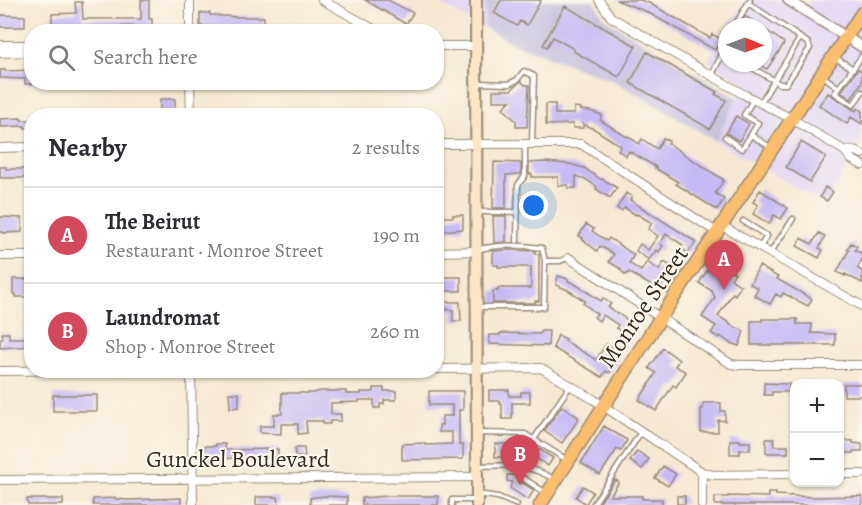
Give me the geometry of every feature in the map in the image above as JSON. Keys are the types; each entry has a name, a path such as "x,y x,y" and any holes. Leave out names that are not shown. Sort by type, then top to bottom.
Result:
{"main road":[{"path":"476,0 477,499"},
{"name":"Monroe Street","path":"540,505 862,13"}],"street":[{"path":"190,0 190,24"},
{"path":"322,0 365,24"},
{"path":"598,0 611,17 845,150 851,159 862,165"},
{"path":"794,2 862,47"},
{"path":"0,45 24,45"},
{"path":"444,46 477,46"},
{"path":"0,53 24,52"},
{"path":"190,90 191,108"},
{"path":"444,144 581,144 720,230 760,248 862,306"},
{"path":"0,148 24,147"},
{"path":"845,150 856,150 862,154"},
{"path":"444,252 477,251"},
{"path":"0,256 24,256"},
{"path":"569,258 731,364 862,365"},
{"path":"444,369 541,368 702,472 713,475 790,474"},
{"path":"0,371 24,371"},
{"path":"192,378 193,505"},
{"name":"Gunckel Boulevard","path":"0,480 477,472"},
{"path":"702,472 702,505"},
{"path":"844,474 862,474"}],"lane":[{"path":"739,18 749,2 808,43 810,48 786,84 773,81 758,72"},
{"path":"724,137 742,149 758,123 744,114 773,81 800,38"},
{"path":"859,93 853,105 835,93 844,84 862,56"},
{"path":"833,57 851,73"},
{"path":"711,75 718,64"},
{"path":"856,64 862,68"},
{"path":"477,83 509,84 517,80 524,71 534,75 525,176 518,185 517,241"},
{"path":"821,75 839,88"},
{"path":"751,135 773,149"},
{"path":"477,212 518,212"},
{"path":"770,254 793,219"},
{"path":"743,221 766,236 760,248"},
{"path":"476,307 544,308 545,261 542,248 486,248 477,251"},
{"path":"545,261 560,261 569,258"},
{"path":"534,439 570,386"},
{"path":"592,505 641,431"},
{"path":"477,434 525,434 568,461"},
{"path":"521,466 520,476 547,494"},
{"path":"477,472 521,466 545,474 555,481"},
{"path":"452,505 452,500 498,497 517,505"}],"shaded area":[{"path":"433,0 486,0 485,28"},
{"path":"486,0 593,0 605,19 737,98 716,141 616,82 512,43 485,28"},
{"path":"745,0 793,0 808,4 811,0 862,0 862,146 856,143 847,167 826,205 716,141 737,98 748,85 726,72 772,72 772,18 734,18"},
{"path":"718,45 718,67 708,61"}],"building":[{"path":"141,0 149,0 149,19 152,19 152,24 52,24 52,14 76,13 75,2 82,2 83,19 141,19"},
{"path":"365,0 388,0 413,13 406,24"},
{"path":"501,0 541,0 527,25 520,21 517,26 494,13"},
{"path":"616,0 640,0 649,3 710,38 712,34 718,37 718,44 715,50 645,11"},
{"path":"565,6 636,46 619,77 553,37 547,47 543,45"},
{"path":"200,13 264,17 264,24 200,24"},
{"path":"0,15 25,16 24,27 0,27"},
{"path":"772,34 784,44 772,62"},
{"path":"647,52 717,92 715,94 726,100 710,129 630,83"},
{"path":"858,69 862,71 862,82 851,99 841,92"},
{"path":"0,70 24,70 24,79 0,78"},
{"path":"521,81 529,85 527,127 516,127 516,121 503,108 510,101 493,101 493,90 511,90"},
{"path":"828,93 856,111 857,108 862,111 862,124 851,117 847,124 819,105"},
{"path":"160,99 175,99 175,108 160,108"},
{"path":"546,104 555,104 555,114 574,114 574,107 602,115 600,120 639,144 642,139 657,149 663,138 669,141 668,143 724,180 715,193 724,199 717,210 676,184 678,182 656,167 629,151 626,156 618,150 621,146 583,124 583,128 573,128 573,124 546,125"},
{"path":"736,116 749,124 739,141 726,133"},
{"path":"21,118 24,120 24,126 0,127 0,119"},
{"path":"801,142 826,157 810,182 786,167"},
{"path":"494,162 521,163 521,174 506,175 506,208 493,208"},
{"path":"544,162 584,168 617,188 610,198 585,179 576,176 576,188 568,188 568,185 558,186 558,177 532,177 532,174 529,174 529,163"},
{"path":"0,167 24,169 24,178 0,178"},
{"path":"825,187 833,192 827,201 820,197"},
{"path":"760,190 788,208 781,219 774,215 769,224 753,214 758,205 753,202"},
{"path":"626,193 632,197 630,200 696,242 688,253 681,248 683,245 666,234 660,244 663,246 659,252 656,250 649,260 636,251 640,244 648,250 658,236 648,229 652,223 625,208 621,211 617,208"},
{"path":"453,215 463,215 463,229 444,231 444,217 453,217"},
{"path":"493,216 506,216 506,242 494,243"},
{"path":"0,217 22,218 22,232 0,232"},
{"path":"586,224 607,241 609,238 634,255 629,263 641,271 647,262 659,270 664,262 671,266 658,290 629,272 626,275 609,262 614,254 600,246 597,251 582,239 579,236"},
{"path":"819,233 825,236 819,248 823,250 819,258 797,246 801,238 812,244"},
{"path":"851,243 857,246 855,250 862,254 862,260 857,268 862,271 862,283 837,272"},
{"path":"493,251 535,251 535,254 539,254 539,301 535,303 493,303 493,291 498,291 498,288 531,288 531,267 493,265"},
{"path":"714,260 735,273 731,279 741,286 735,295 733,293 718,316 744,331 739,346 711,333 716,326 702,317 715,298 712,291 699,283"},
{"path":"759,266 812,299 808,306 783,293 781,297 776,294 770,304 754,295 758,288 750,284"},
{"path":"558,276 568,279 601,301 603,298 611,304 608,307 632,323 625,334 616,328 618,325 603,315 599,321 594,317 597,314 583,303 585,301 556,285"},
{"path":"444,277 461,277 461,291 444,291"},
{"path":"13,279 24,279 24,297 16,297 16,294 13,294"},
{"path":"444,302 460,302 461,321 453,321 453,310 444,309"},
{"path":"762,319 797,319 797,324 812,324 811,333 835,334 835,345 751,345 751,321 762,321"},
{"path":"541,331 549,331 548,346 489,344 489,335 540,334"},
{"path":"2,333 9,333 9,338 24,338 24,346 0,348 0,339 3,339"},
{"path":"558,335 596,360 606,344 613,348 608,356 617,361 609,373 606,371 602,377 553,348"},
{"path":"663,348 679,360 675,366 686,372 676,387 673,385 656,411 639,400 656,373 649,368"},
{"path":"764,383 789,384 789,392 772,392 772,395 764,395"},
{"path":"844,384 862,384 862,396 844,396"},
{"path":"374,388 396,391 396,400 384,400 380,408 374,408 374,400 331,403 331,414 341,414 341,421 330,421 330,424 323,424 323,421 306,421 307,433 298,434 298,424 281,424 281,434 260,433 260,426 274,426 274,414 282,414 282,393 346,391 346,394 361,394 361,392 374,392"},
{"path":"489,390 509,390 509,396 521,396 521,392 530,392 530,403 512,403 512,419 502,419 502,404 500,401 489,401"},
{"path":"429,391 463,391 463,410 459,410 459,445 463,445 463,459 402,460 402,444 452,444 452,432 439,432 439,425 442,425 442,416 452,416 452,405 429,405"},
{"path":"229,393 239,393 239,407 230,408"},
{"path":"53,395 97,395 97,411 53,411"},
{"path":"703,403 721,403 721,411 725,411 725,421 718,420 718,432 701,432"},
{"path":"562,406 578,417 578,420 562,443 544,431"},
{"path":"604,426 627,440 621,451 617,449 600,475 581,463"},
{"path":"766,439 774,439 774,446 788,446 788,453 766,453"},
{"path":"730,440 750,442 750,450 740,450 740,454 730,454"},
{"path":"844,440 862,444 862,451 845,453"},
{"path":"216,444 225,444 225,450 278,449 278,457 204,459 204,446 216,446"},
{"path":"495,444 519,444 519,461 504,461 504,457 495,457"},
{"path":"295,448 304,448 305,457 295,457"},
{"path":"539,449 553,458 548,466 534,457"},
{"path":"637,451 649,459 642,469 630,461"},
{"path":"663,466 676,474 668,486 655,478"},
{"path":"507,475 514,475 520,484 521,482 534,490 528,500 510,488 512,482 507,481"},
{"path":"615,480 619,482 610,496 642,496 642,499 662,499 662,505 600,505"},
{"path":"583,486 593,492 586,504 576,497"},
{"path":"768,493 814,497 862,496 862,505 715,505 715,497 768,497"},
{"path":"438,496 438,505 362,505 362,498"},
{"path":"677,496 685,496 685,504 677,504"},
{"path":"256,497 278,497 279,505 256,505"},
{"path":"347,497 347,505 310,505 310,498"},
{"path":"181,498 181,505 93,505 93,499 129,500"},
{"path":"27,499 63,499 63,505 28,505"}],"place":[{"name":"The Beirut","path":"724,290"},
{"name":"Laundromat","path":"520,485"}]}
